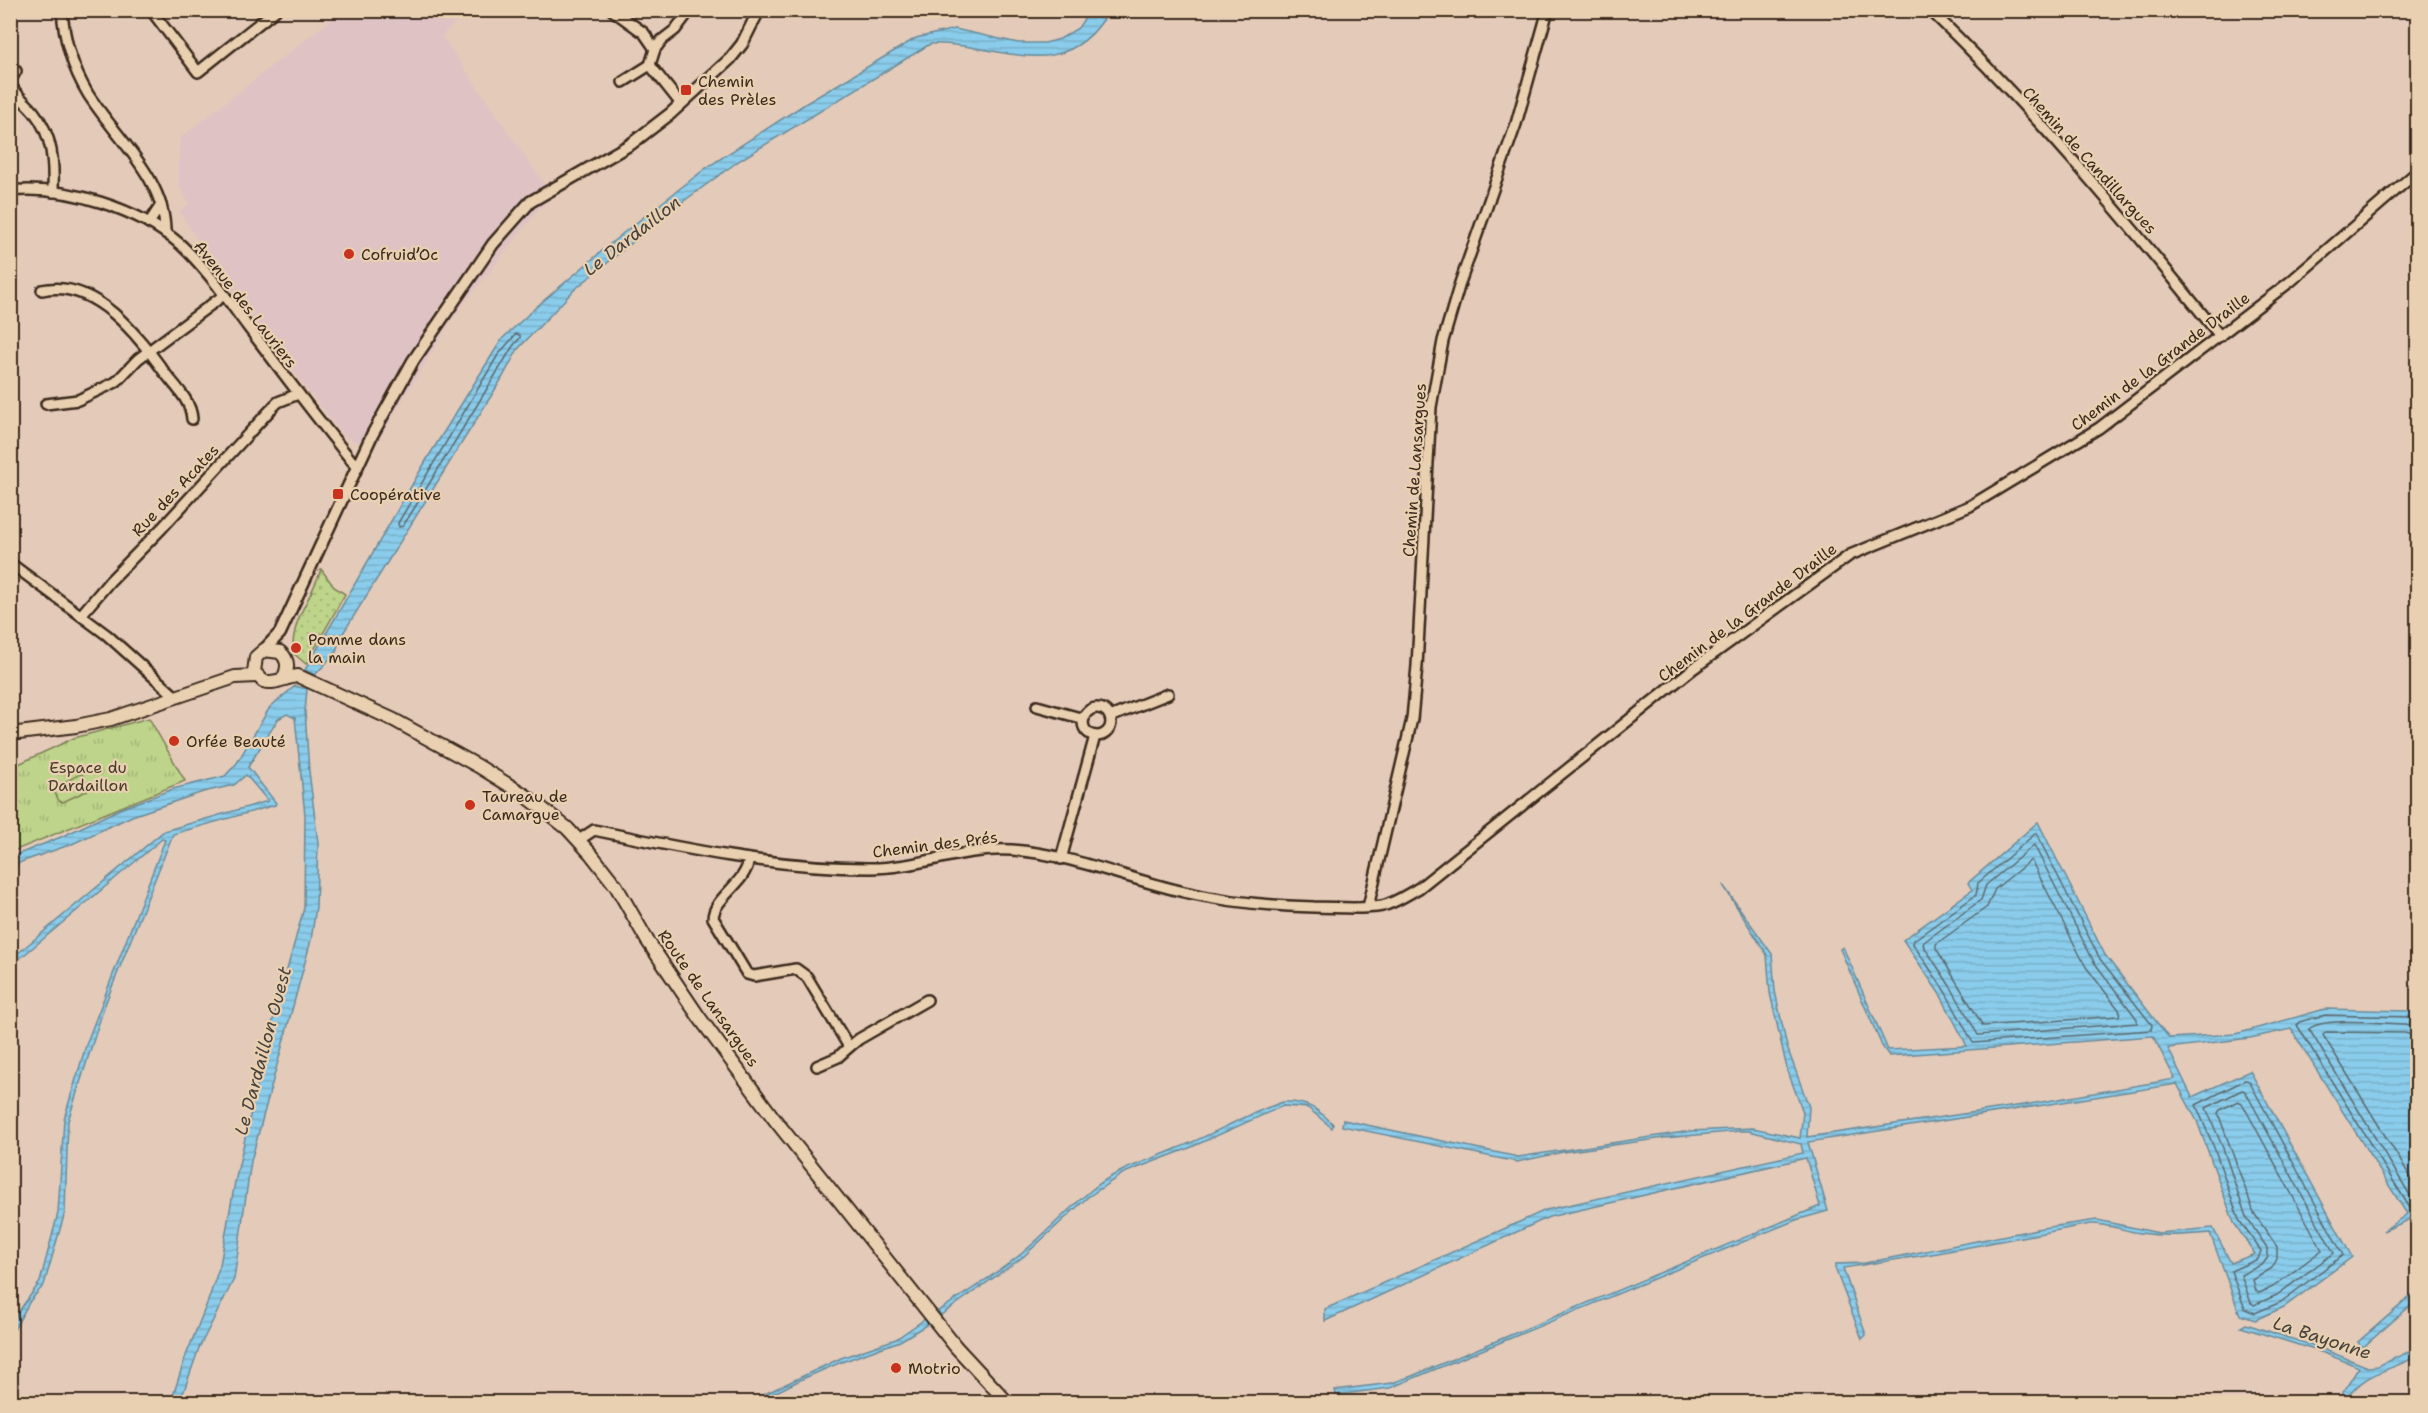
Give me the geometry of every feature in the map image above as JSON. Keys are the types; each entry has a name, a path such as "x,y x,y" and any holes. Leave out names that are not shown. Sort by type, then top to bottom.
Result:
{"main road":[{"path":"10,734 100,721 235,677 256,676 268,683 280,681 286,671 287,660 280,652 264,650 235,677"},
{"path":"254,661 256,676"},
{"name":"Route de Lansargues","path":"286,671 394,720 516,789 551,813 579,840 616,886 647,940 699,1017 775,1120 956,1347 1008,1402"}],"street":[{"path":"62,10 68,44 83,84 146,175 161,205 165,218 165,233"},
{"path":"151,10 198,72 276,10"},
{"path":"612,10 644,33 655,49"},
{"path":"624,82 650,65 655,49 675,30 690,10"},
{"path":"264,650 280,633 372,435 413,361 513,219 530,202 631,144 652,129 736,51 752,27 759,10"},
{"name":"Chemin de Lansargues","path":"1368,907 1412,719 1431,407 1440,353 1460,283 1519,114 1548,10"},
{"name":"Chemin de Candillargues","path":"1930,10 1970,49 2109,202 2220,336"},
{"path":"650,65 681,104"},
{"path":"16,71 10,82 16,93 39,119 49,138 54,159 53,192"},
{"name":"Chemin de la Grande Draille","path":"1368,907 1382,906 1419,888 1694,668 1850,555 1970,506 2099,428 2291,281 2418,171"},
{"name":"Avenue des Lauriers","path":"10,191 53,192 102,203 149,223 165,233 181,246 224,295 332,439 357,467"},
{"path":"149,223 161,205"},
{"path":"42,290 61,288 105,306 131,329 149,351 187,402 192,419"},
{"path":"46,404 68,403 106,387 122,376 149,351 224,295"},
{"name":"Rue des Acates","path":"81,615 274,406 298,394"},
{"path":"10,563 134,657 159,684 175,696"},
{"path":"280,633 280,652"},
{"path":"158,702 159,684"},
{"path":"1110,717 1168,694"},
{"path":"1036,706 1084,719"},
{"path":"1096,708 1105,710 1110,717 1110,729 1103,735 1095,736 1087,731 1084,719 1088,711 1096,708"},
{"path":"1061,859 1095,736"},
{"name":"Chemin des Prés","path":"579,840 594,831 749,859 812,866 871,868 991,850 1024,852 1061,859 1183,892 1219,899 1260,905 1368,907"},
{"path":"749,859 743,877 715,908 713,913 715,922 747,974 759,975 791,969 803,972 849,1047"},
{"path":"817,1066 838,1057 859,1039 927,1000"}],"shaded area":[{"path":"342,11 467,11 442,36 551,194 452,319 373,449 343,436 225,282 179,211 189,204 179,186 179,139"}],"green space":[{"path":"321,569 334,587 345,594 306,664 293,653 293,641 298,619"},
{"name":"Espace du Dardaillon","path":"149,718 185,781 11,852 10,768 74,738"},
{"path":"80,774 83,775 88,790 63,802 59,801 53,789"}],"water":[{"name":"Le Dardaillon","path":"1090,10 1109,11 1091,35 1071,49 1050,55 1027,56 955,45 930,44 740,160 677,206 574,290 518,349 340,638 336,652 315,675 305,670 427,459 502,339 622,234 706,168 805,104 916,38 955,29 1018,43 1045,43 1060,39 1078,28"},
{"path":"295,686 307,689 305,712 309,771 318,843 316,907 311,940 251,1161 234,1279 199,1348 180,1402 171,1402 220,1265 235,1182 266,1046 304,908 305,815 295,718 287,714 278,719 248,767 276,803 275,805 173,834 104,1007 68,1121 65,1212 44,1285 30,1301 11,1335 11,1322 40,1282 58,1213 64,1119 87,1042 165,840 162,839 11,966 11,959 164,831 268,801 246,775 234,785 203,792 132,816 72,844 21,862 11,869 11,857 61,837 120,809 173,789 225,776 237,763 270,707"},
{"path":"2038,822 2105,955 2169,1038 2236,1034 2325,1009 2408,1011 2417,1014 2417,1213 2406,1221 2383,1231 2407,1214 2291,1029 2250,1038 2168,1048 2192,1097 2250,1071 2352,1257 2284,1307 2255,1320 2240,1315 2210,1233 2158,1235 2090,1224 1938,1253 1843,1268 1866,1335 1862,1339 1835,1268 1835,1264 1865,1263 2042,1228 2097,1220 2159,1233 2213,1228 2231,1263 2255,1254 2234,1223 2197,1121 2177,1084 1808,1142 1828,1211 1796,1220 1390,1388 1336,1395 1335,1390 1392,1383 1412,1376 1820,1206 1806,1158 1549,1217 1325,1321 1325,1309 1546,1210 1803,1153 1801,1144 1749,1131 1740,1131 1664,1138 1563,1152 1517,1162 1342,1126 1343,1120 1518,1157 1691,1131 1753,1128 1800,1138 1803,1112 1787,1069 1770,993 1767,955 1723,885 1772,954 1775,991 1787,1047 1809,1107 1807,1137 2030,1104 2175,1079 2153,1036 1889,1056 1882,1046 1840,949 1843,947 1888,1050 1967,1046 1941,996 1903,940 1972,890 1968,883"},
{"path":"1283,1102 1305,1104 1311,1107 1333,1124 1332,1128 1308,1108 1283,1106 1187,1149 1124,1173 1088,1197 1023,1257 941,1315 938,1311 1011,1262 1089,1192 1108,1178"},
{"path":"2417,1291 2417,1300 2362,1348 2358,1342"},
{"path":"925,1319 928,1324 900,1341 839,1363 757,1402 748,1402 841,1358 896,1339"},
{"path":"2246,1324 2320,1348 2368,1367 2378,1366 2417,1348 2417,1356 2377,1373 2360,1384 2344,1402 2337,1402 2359,1367 2324,1353 2241,1327"}],"place":[{"name":"Chemin des Prèles","path":"686,90"},
{"name":"Cofruid’Oc","path":"349,254"},
{"name":"Coopérative","path":"338,494"},
{"name":"Pomme dans la main","path":"296,648"},
{"name":"Orfée Beauté","path":"174,741"},
{"name":"Taureau de Camargue","path":"470,805"},
{"name":"Motrio","path":"896,1368"}],"water label":[{"name":"Le Dardaillon Ouest","path":"263,1051"},
{"name":"La Bayonne","path":"2322,1338"}]}
